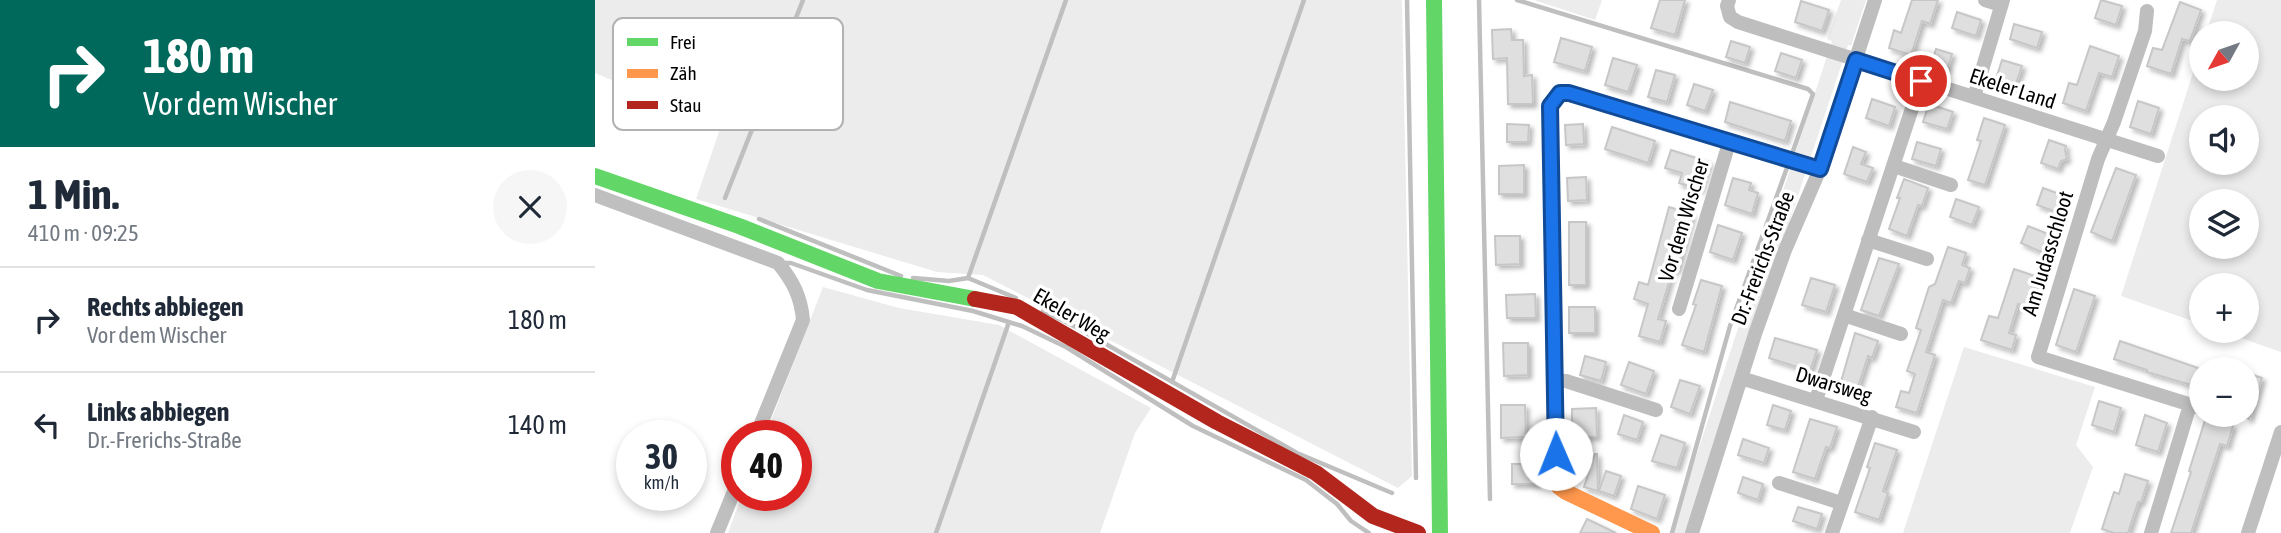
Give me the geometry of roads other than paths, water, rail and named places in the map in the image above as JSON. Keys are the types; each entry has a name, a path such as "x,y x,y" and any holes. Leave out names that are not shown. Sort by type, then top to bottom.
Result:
{"street":[{"path":"1434,0 1440,533"},
{"name":"Ekeler Land","path":"1729,0 1727,6 1730,17 1738,22 2158,156"},
{"name":"Dr.-Frerichs-Straße","path":"1692,533 1741,378 1785,250 1820,169 1875,0"},
{"path":"1975,97 2002,2 1985,0"},
{"name":"Am Judasschloot","path":"2147,11 2145,32 2098,159 2038,357 2189,404"},
{"path":"1816,400 1921,81"},
{"name":"Vor dem Wischer","path":"1652,533 1559,487 1556,479 1550,106 1553,99 1560,93 1569,93 1820,169"},
{"name":"Vor dem Wischer","path":"1679,309 1728,143"},
{"path":"1894,166 1951,185"},
{"name":"Ekeler Weg","path":"595,176 739,226 878,281 1017,307 1217,422 1317,473 1373,516 1418,533"},
{"path":"1868,240 1927,259"},
{"path":"1844,315 1901,334"},
{"name":"Dwarsweg","path":"1741,378 1914,432"},
{"path":"1555,380 1566,381 1656,410"},
{"path":"1832,533 1872,417"},
{"name":"Am Judasschloot","path":"2151,533 2189,426"},
{"path":"1779,483 1842,503"}],"waterway":[{"path":"796,18 803,0"},
{"path":"968,278 1066,0"},
{"path":"1172,382 1304,0"},
{"path":"1407,0 1416,478"},
{"path":"1479,0 1490,499"},
{"path":"1517,0 1808,89 1813,94 1792,154"},
{"path":"725,198 752,130"},
{"path":"1672,533 1730,326 1788,165"},
{"path":"595,195 778,263 788,276 798,297 803,320 762,420"},
{"path":"759,219 901,276"},
{"path":"778,263 791,263 867,290 973,311 1022,326 1066,347 1193,426 1306,480 1337,504 1351,521 1369,533"},
{"path":"913,278 949,281 968,278 1016,298"},
{"path":"1043,311 1076,327 1297,453 1392,493"},
{"path":"936,533 1009,322"},
{"path":"2248,533 2281,432"},
{"path":"717,533 726,511"}]}
